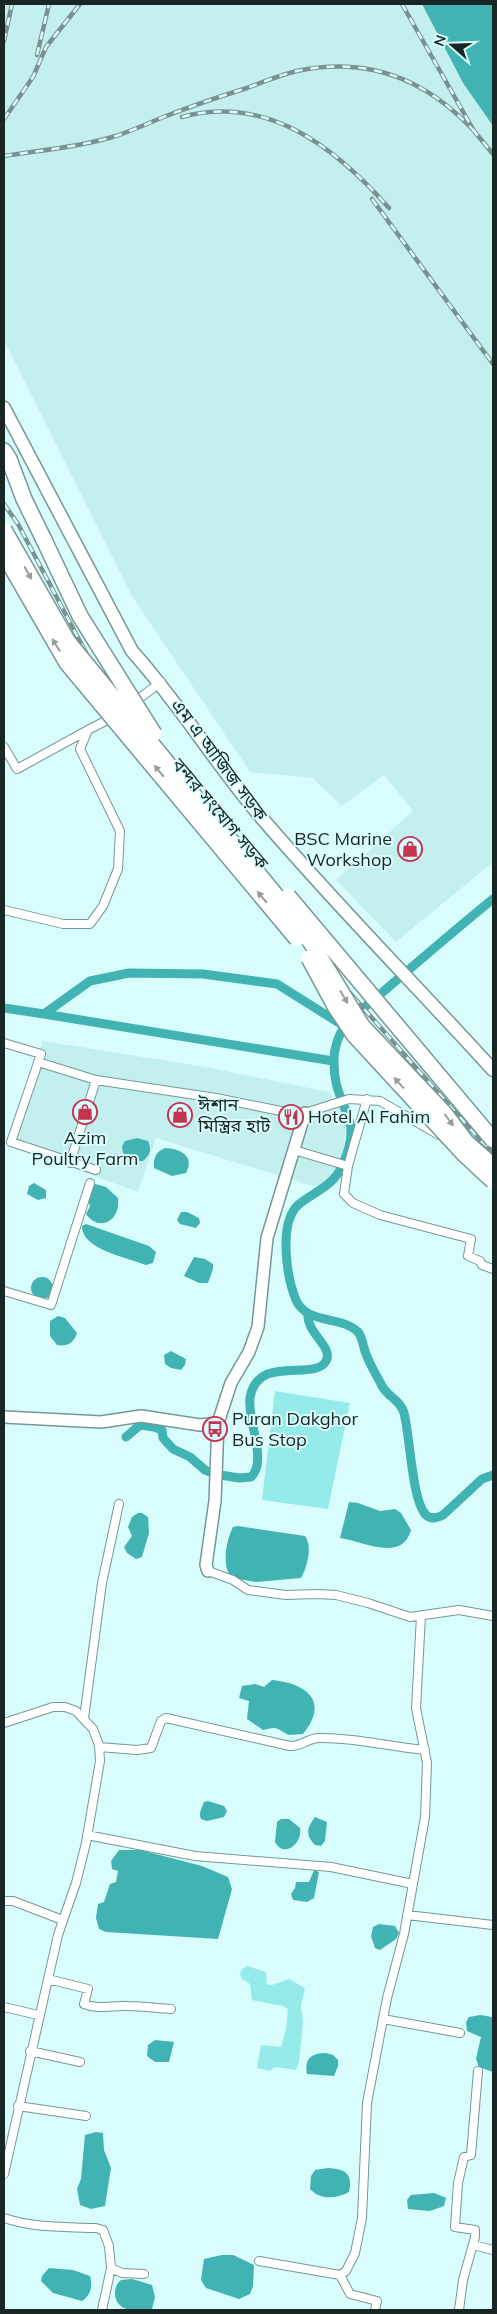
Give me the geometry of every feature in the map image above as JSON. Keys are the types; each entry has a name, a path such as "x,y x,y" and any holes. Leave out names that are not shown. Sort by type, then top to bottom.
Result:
{"highway":[{"name":"বন্দর সংযোগ সড়ক","path":"4,451 10,459 24,499 80,616 148,726 493,1140"},
{"path":"4,530 68,642 283,904 310,941 362,1026 445,1114 466,1142 493,1166"},
{"path":"4,554 67,663 300,943 336,1008 355,1036 464,1153 493,1181"}],"main road":[{"name":"এম এ আজিজ সড়ক","path":"4,408 132,651 160,682 225,774 303,867 493,1070"}],"street":[{"path":"4,748 17,770 120,713 160,682"},
{"path":"4,910 63,924 90,924 103,906 118,869 120,831 80,749 88,730"},
{"path":"4,1043 41,1054 11,1142 96,1170"},
{"path":"38,1062 96,1080 305,1113 349,1099 380,1101 493,1166"},
{"path":"70,1163 96,1080"},
{"path":"367,1099 348,1166 344,1194 353,1203 380,1215 471,1239 468,1256 480,1261 482,1265 493,1269"},
{"path":"305,1113 267,1238 258,1327 249,1352 231,1383 218,1423 215,1501 206,1565 208,1570 233,1580 248,1590 286,1595 331,1594 368,1603 401,1616 421,1616 441,1611 459,1610 493,1616"},
{"path":"294,1150 348,1166"},
{"path":"4,1291 51,1305 90,1183"},
{"path":"4,1417 101,1422 141,1416 200,1425 218,1423"},
{"path":"84,1718 102,1583 119,1504"},
{"path":"259,2261 340,2275 346,2271 355,2253 362,2218 367,2103 383,2019 407,1915 425,1817 425,1750 416,1708 421,1616"},
{"path":"4,1723 53,1707 65,1707 76,1711 93,1729 99,1748 100,1761 87,1835 76,1883 58,1935 38,2015 4,2174"},
{"path":"99,1748 137,1750 151,1748 161,1721 166,1718 290,1746 298,1746 312,1739 338,1738 425,1750"},
{"path":"87,1835 195,1856 331,1868 413,1884"},
{"path":"5,1900 60,1918"},
{"path":"407,1915 493,1925"},
{"path":"48,1979 88,1988 84,2004 90,2006 171,2009"},
{"path":"4,2007 38,2015"},
{"path":"383,2019 460,2033"},
{"path":"30,2051 80,2062"},
{"path":"459,2310 463,2280 473,2245 475,2230 455,2227 458,2183 464,2156 471,2156 474,2141 478,2071"},
{"path":"18,2106 86,2116"},
{"path":"4,2218 17,2223 46,2227 96,2228 103,2230 110,2246 112,2268 102,2310"},
{"path":"473,2245 493,2250"},
{"path":"112,2268 122,2273 144,2274"},
{"path":"340,2275 350,2294 377,2300 375,2310"}],"shaded area":[{"path":"4,4 422,4 463,83 493,126 493,862 396,942 336,880 413,811 384,775 342,806 312,778 250,772 132,596 4,340"},
{"path":"422,4 493,4 493,126 463,83"},
{"name":"ঈশান মিস্ত্রির হাট","path":"43,1041 206,1067 329,1092 340,1107 346,1123 343,1156 329,1180 318,1186 309,1185 156,1138 138,1192 7,1144"},
{"path":"137,1138 148,1141 150,1147 150,1152 143,1161 135,1161 123,1153 122,1146 125,1141"},
{"path":"165,1148 185,1154 189,1162 186,1173 172,1176 154,1168 156,1156 159,1151"},
{"path":"34,1183 46,1190 46,1198 38,1200 27,1194 29,1186"},
{"path":"95,1184 106,1187 118,1198 118,1206 113,1218 103,1223 97,1223 86,1214 90,1206 88,1200"},
{"path":"181,1212 187,1212 199,1218 200,1223 196,1228 180,1224 177,1220"},
{"path":"86,1224 149,1246 156,1252 153,1263 146,1265 97,1247 84,1234 82,1226"},
{"path":"194,1257 205,1259 213,1264 208,1283 199,1283 184,1276"},
{"path":"42,1277 50,1280 53,1288 50,1296 42,1299 34,1296 31,1288 34,1280"},
{"path":"58,1316 65,1318 77,1333 72,1342 67,1345 57,1345 50,1336 50,1321"},
{"path":"171,1351 186,1359 185,1365 181,1370 171,1368 165,1364 164,1355"},
{"path":"275,1391 350,1403 328,1509 262,1500"},
{"path":"349,1502 358,1503 380,1511 395,1509 401,1513 411,1530 406,1540 399,1546 381,1548 340,1538"},
{"path":"138,1513 148,1517 149,1533 142,1557 136,1559 127,1553 124,1547 132,1536 128,1527 132,1517"},
{"path":"238,1526 305,1536 309,1551 301,1578 256,1582 239,1579 229,1574 226,1563 227,1544 233,1527"},
{"path":"272,1680 295,1685 310,1696 314,1703 314,1712 311,1722 303,1734 289,1735 274,1728 263,1730 247,1719 249,1701 239,1698 242,1686 255,1684 264,1687"},
{"path":"208,1801 224,1806 227,1811 224,1817 207,1821 201,1819 201,1808 204,1802"},
{"path":"315,1817 327,1822 325,1841 321,1846 315,1845 308,1835 310,1825"},
{"path":"281,1819 289,1819 300,1828 299,1839 296,1844 288,1849 279,1847 275,1842 277,1822"},
{"path":"119,1850 140,1850 202,1866 228,1877 232,1889 218,1939 106,1932 99,1929 96,1918 98,1904 104,1902 110,1884 116,1882 118,1871 112,1869 111,1861"},
{"path":"314,1870 319,1872 314,1898 307,1902 293,1900 291,1894 296,1882 309,1882"},
{"path":"379,1924 395,1926 399,1933 396,1939 380,1950 375,1948 371,1936 373,1927"},
{"path":"247,1966 266,1972 267,1984 272,1985 289,1979 305,1988 301,2006 303,2022 299,2062 296,2070 275,2067 270,2071 257,2068 261,2045 281,2047 286,2029 288,2009 283,2006 252,2000 250,1984 242,1979 240,1974 242,1969"},
{"path":"480,2015 493,2018 493,2072 479,2067 476,2059 481,2037 467,2031 466,2022 469,2017"},
{"path":"155,2040 174,2042 169,2062 155,2062 147,2056 148,2045"},
{"path":"326,2053 333,2055 338,2060 334,2076 307,2074 306,2069 310,2058 316,2054"},
{"path":"96,2132 103,2133 104,2150 111,2168 105,2206 91,2209 80,2205 77,2189 81,2179 85,2135"},
{"path":"328,2168 344,2171 347,2174 350,2181 349,2192 334,2197 323,2197 310,2189 311,2176 315,2170"},
{"path":"434,2193 446,2198 444,2206 430,2211 408,2209 407,2200 411,2195"},
{"path":"222,2255 233,2255 254,2265 253,2286 250,2294 239,2299 206,2288 201,2280 204,2259"},
{"path":"49,2268 73,2270 90,2276 91,2287 87,2296 82,2301 53,2293 41,2281 42,2276"},
{"path":"132,2279 152,2285 155,2297 152,2309 141,2311 129,2310 117,2301 115,2293 118,2283 121,2280"}],"waterway":[{"path":"493,899 359,1012 342,1030 335,1049 334,1072 350,1125 351,1137 348,1149 342,1166 333,1179 298,1205 292,1214 286,1238 287,1265 296,1300 301,1308 316,1317 343,1323 358,1332 382,1386 402,1409 406,1423 417,1495 425,1514 434,1518 443,1515 482,1479 493,1475"},
{"path":"4,1008 44,1014 90,981 129,973 203,974 277,984 344,1026"},
{"path":"44,1014 333,1061"},
{"path":"126,1437 140,1425 154,1427 162,1430 163,1438 173,1449 190,1457 205,1470 214,1474 239,1478 251,1477 256,1470 258,1461 250,1407 250,1398 255,1384 263,1376 274,1372 320,1367 326,1361 326,1350 311,1327 308,1314"}],"railway":[{"path":"4,41 12,4"},
{"path":"37,55 49,4"},
{"path":"4,119 33,77 46,47 80,4"},
{"path":"402,4 474,131 493,154"},
{"path":"4,156 105,139 278,77 297,71 323,67 348,67 372,70 416,85 456,113 474,131"},
{"path":"182,117 213,112 243,113 271,120 297,131 322,146 346,165 389,208"},
{"path":"372,199 493,364"},
{"path":"4,504 18,524 93,666 164,783 481,1141 493,1151"}],"place":[{"name":"BSC Marine Workshop","path":"410,849"},
{"name":"Azim Poultry Farm","path":"85,1112"},
{"name":"ঈশান মিস্ত্রির হাট","path":"180,1115"},
{"name":"Hotel Al Fahim","path":"291,1117"},
{"name":"Puran Dakghor Bus Stop","path":"215,1429"}]}
